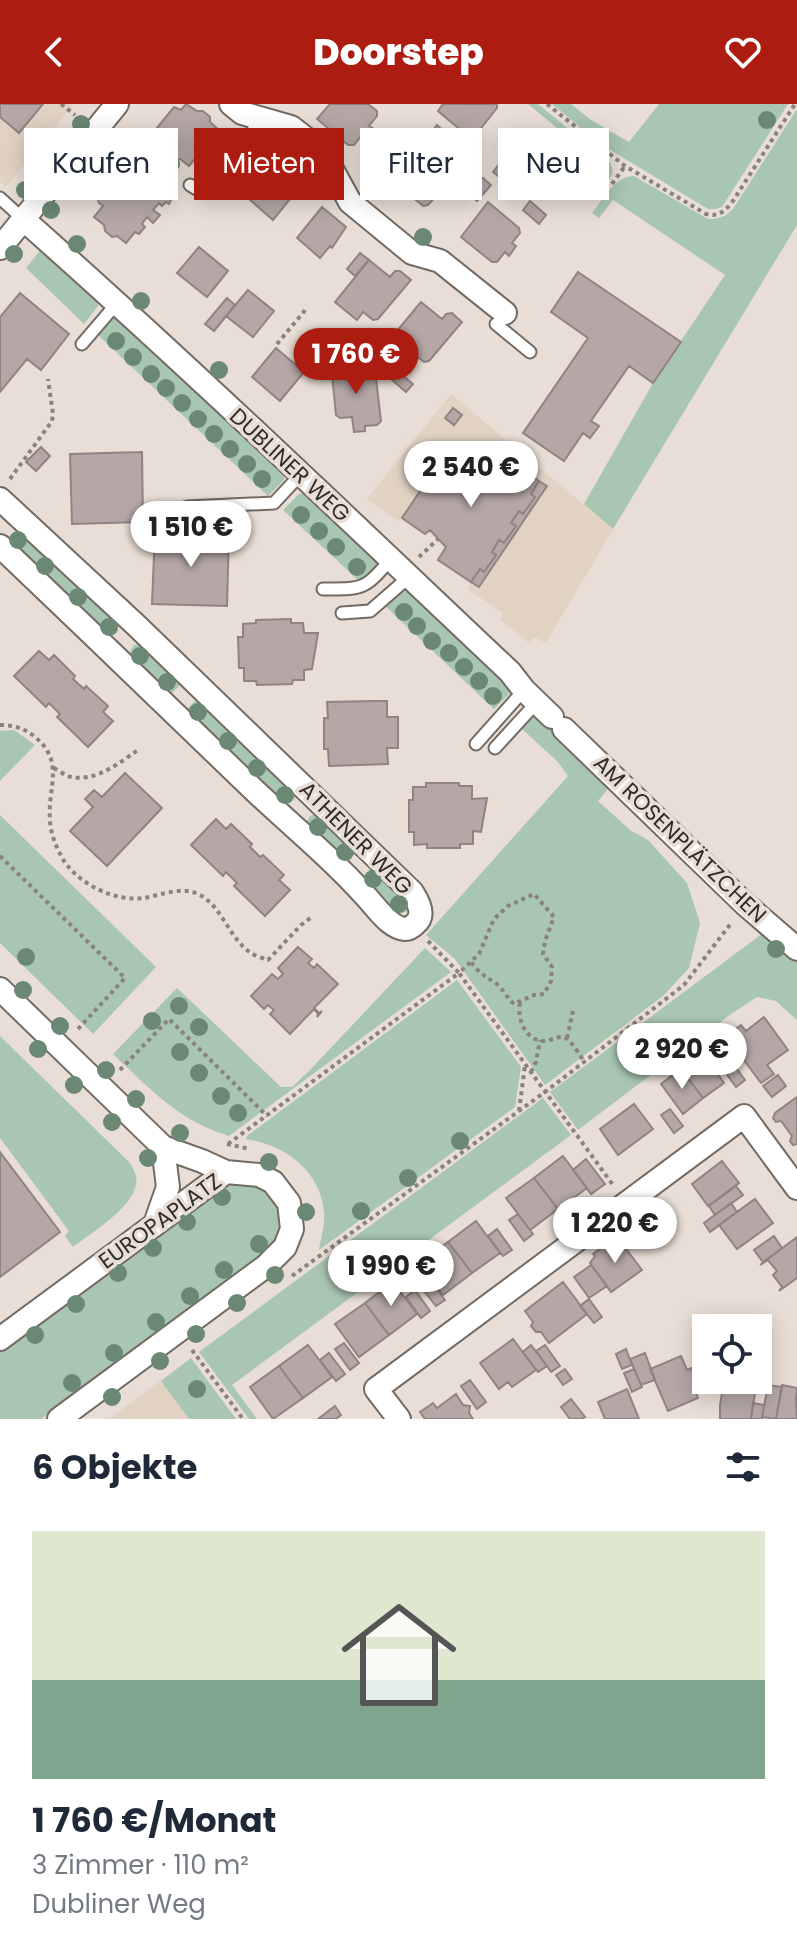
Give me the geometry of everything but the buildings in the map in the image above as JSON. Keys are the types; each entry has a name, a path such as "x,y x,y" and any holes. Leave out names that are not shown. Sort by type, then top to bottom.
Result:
{"street":[{"path":"0,248 117,104"},
{"path":"231,104 242,113 263,114 291,127 322,151 350,202 412,253 440,261 500,318"},
{"name":"DUBLINER WEG","path":"23,219 301,474 510,672 544,709"},
{"name":"ATHENER WEG","path":"0,546 361,890 392,924 405,929 420,919 421,910 412,892 137,626 4,490"},
{"name":"AM ROSENPLÄTZCHEN","path":"544,709 746,905 797,949"},
{"path":"0,989 163,1147 226,1172"},
{"path":"399,1419 376,1389 744,1116 797,1188"},
{"path":"155,1224 168,1187 163,1147"},
{"name":"EUROPAPLATZ","path":"0,1339 226,1172 259,1175 273,1182 289,1203 292,1229 285,1247 266,1266 59,1419"}],"lane":[{"path":"190,185 200,191 207,187 263,114"},
{"path":"0,198 23,219"},
{"path":"82,344 117,303"},
{"path":"500,318 530,352"},
{"path":"187,507 274,503 301,474"},
{"path":"323,589 358,589 373,580 391,559"},
{"path":"342,613 370,611 409,577"},
{"path":"476,744 544,709"},
{"path":"495,748 544,709"}],"path":[{"path":"61,104 75,115"},
{"path":"547,104 625,166 714,216 723,213 795,104"},
{"path":"612,184 625,166"},
{"path":"277,344 307,308"},
{"path":"4,490 52,421 48,379"},
{"path":"0,725 13,725 28,731 51,756 54,768 50,821 56,848 81,879 99,890 125,898 176,891 198,893 213,906 251,953 268,960 313,916"},
{"path":"54,768 70,777 89,777 138,750"},
{"path":"0,856 125,978 78,1029"},
{"path":"228,1144 459,973 479,954 494,919 508,906 534,894 554,917 543,954 552,967 551,981 544,994 514,1004 497,984 486,979 471,962"},
{"path":"282,1283 545,1092 684,985 746,905"},
{"path":"413,926 459,973 625,1203"},
{"path":"520,1003 518,1013 527,1033 547,1041 561,1036 567,1038 584,1061"},
{"path":"567,1038 573,1011"},
{"path":"120,1070 169,1019 267,1116"},
{"path":"531,1072 540,1040"},
{"path":"519,1111 525,1065"},
{"path":"192,1350 243,1419"}],"shaded area":[{"path":"0,104 74,104 54,128 24,128 24,165 6,187 0,182"},
{"path":"451,394 613,529 546,643 534,637 529,643 500,620 503,613 467,589 471,582 438,560 446,547 430,531 425,534 402,518 398,521 367,499"},
{"path":"191,1358 236,1419 109,1419"}],"green space":[{"path":"528,104 538,104 567,128 557,128"},
{"path":"552,104 571,104 605,128 581,128"},
{"path":"659,104 788,104 722,207 708,209 609,149 609,130 629,142"},
{"path":"797,109 797,225 613,529 584,504 653,383 725,275 613,200 599,218 592,213 601,200 609,200 609,191 615,184 634,176 708,219 724,216 733,209"},
{"path":"43,247 98,299 98,306 84,324 26,268"},
{"path":"112,318 120,318 284,472 284,480 268,496 98,335"},
{"path":"307,492 376,558 376,566 364,579 358,580 283,510 299,494"},
{"path":"21,528 117,621 118,632 109,637 7,542"},
{"path":"409,591 510,685 511,692 494,709 384,605 401,592"},
{"path":"138,644 182,683 169,696 131,658 129,653"},
{"path":"198,698 293,789 295,799 290,803 281,803 185,711"},
{"path":"535,714 611,785 598,801 630,830 648,840 687,883 700,923 689,968 663,996 545,1085 455,959 426,935 568,776 558,762 522,729"},
{"path":"14,730 35,745 0,781 0,731"},
{"path":"315,814 357,850 345,864 306,824"},
{"path":"0,815 156,967 93,1034 0,943"},
{"path":"373,866 408,898 408,911 395,912 360,879"},
{"path":"769,931 797,958 797,1020 776,1001 757,997 578,1130 550,1092"},
{"path":"425,948 451,972 229,1136 180,1113 113,1054 177,988 281,1087 292,1087"},
{"path":"457,980 521,1067 515,1107 319,1250 324,1212 316,1184 308,1172 287,1154 246,1139 247,1136"},
{"path":"0,1036 129,1162 135,1173 136,1185 127,1203 73,1247 65,1236 69,1231 0,1138"},
{"path":"543,1098 571,1135 232,1385 257,1419 249,1419 199,1352"},
{"path":"232,1182 260,1189 269,1195 276,1206 278,1233 266,1252 41,1419 0,1419 0,1347 216,1186"},
{"path":"191,1358 236,1419 189,1419 161,1381"}]}
